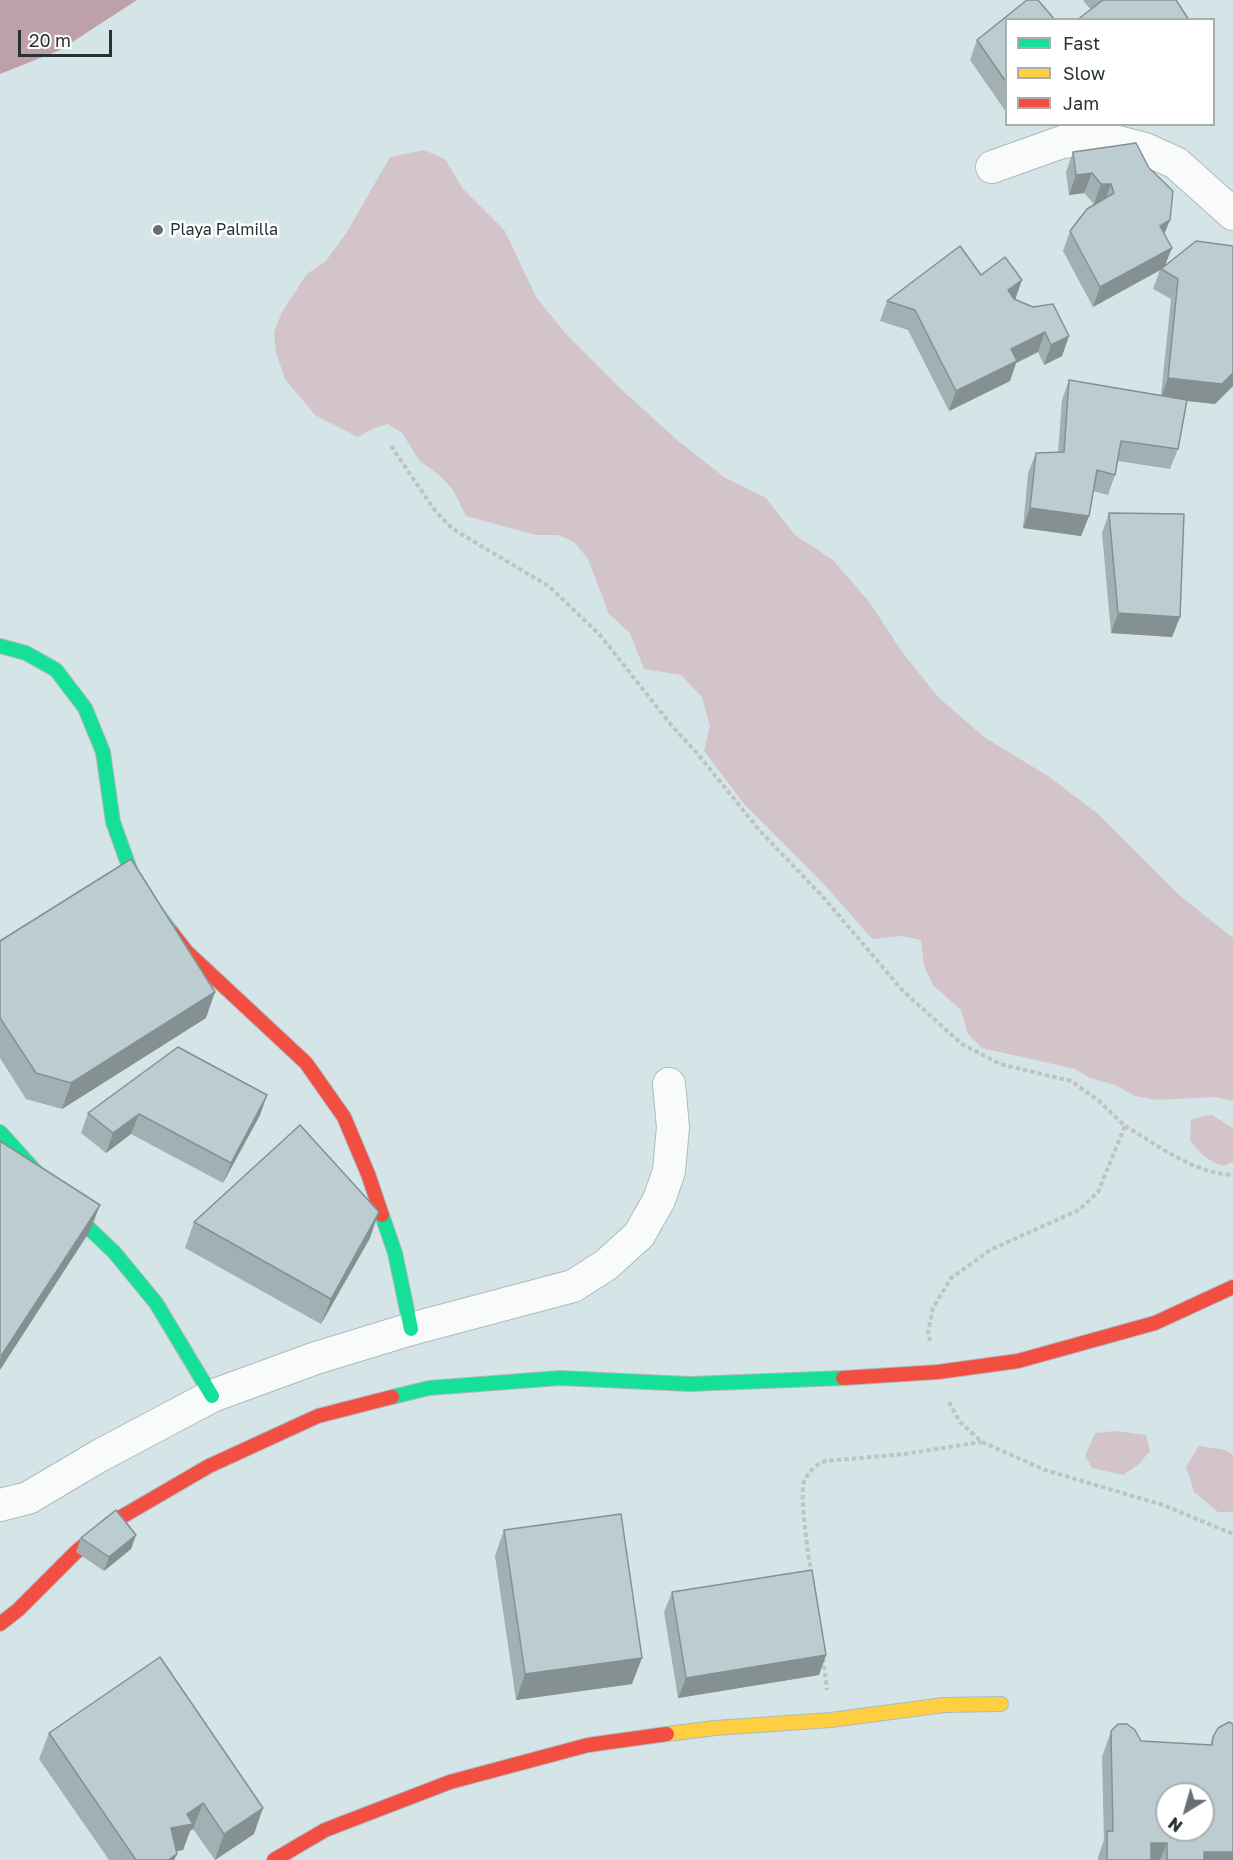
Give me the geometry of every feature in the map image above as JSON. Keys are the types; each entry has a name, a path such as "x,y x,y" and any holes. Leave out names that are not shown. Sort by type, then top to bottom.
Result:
{"street":[{"path":"992,167 1062,142 1106,139 1145,149 1176,163 1233,214"},
{"path":"0,646 26,653 56,670 85,708 103,752 113,822 131,872 155,911 186,951 306,1063 344,1117 368,1174 395,1253 411,1329"},
{"path":"0,1505 28,1498 99,1456 212,1396 316,1358 411,1329 573,1286 606,1264 639,1235 659,1200 669,1171 673,1127 669,1084"},
{"path":"0,1132 75,1215 114,1252 142,1286 161,1312 212,1396"},
{"path":"0,1624 18,1610 76,1552 111,1523 209,1467 318,1416 429,1388 560,1378 690,1384 827,1379 938,1372 1018,1361 1155,1323 1233,1287"},
{"path":"274,1860 325,1830 450,1782 588,1745 716,1728 831,1720 944,1705 1001,1704"}],"path":[{"path":"391,446 436,512 453,529 550,587 600,635 760,831 824,898 903,992 962,1044 1000,1064 1071,1081 1099,1101 1125,1126 1191,1165 1218,1174 1233,1175"},
{"path":"1125,1126 1098,1192 1079,1210 992,1249 951,1278 933,1308 928,1333 938,1372 946,1398 960,1422 982,1442 1045,1470 1163,1504 1233,1534"},
{"path":"812,1579 803,1486 811,1471 818,1464 826,1461 904,1454 982,1442"},
{"path":"822,1649 831,1720"}],"shaded area":[{"path":"0,0 137,0 60,50 0,74"},
{"path":"424,150 445,159 463,189 505,231 536,297 566,334 623,391 676,439 724,477 766,498 795,535 833,560 870,603 902,652 938,697 984,737 1048,776 1097,813 1179,895 1233,938 1233,1101 1215,1097 1157,1100 1135,1096 1115,1085 1090,1078 1075,1069 982,1048 968,1034 961,1010 933,985 924,966 921,940 901,936 872,939 822,882 745,805 704,751 710,726 702,697 681,675 644,669 630,633 609,614 588,559 574,542 558,535 536,535 466,516 453,490 440,476 419,460 402,433 388,424 358,437 315,415 285,379 276,353 274,332 282,312 307,274 326,261 347,232 390,157"},
{"path":"1212,1115 1233,1128 1233,1162 1224,1166 1205,1156 1190,1140 1191,1120"},
{"path":"1116,1431 1146,1435 1150,1451 1139,1464 1123,1475 1092,1468 1085,1456 1095,1433"},
{"path":"1199,1446 1226,1450 1233,1455 1233,1512 1218,1512 1194,1492 1186,1467"}],"building":[{"path":"1027,0 1038,0 1053,18 1005,18 1005,81 977,40"},
{"path":"1103,0 1176,0 1188,18 1080,18"},
{"path":"1136,143 1149,168 1173,191 1170,220 1160,226 1172,248 1100,287 1070,231 1087,209 1114,193 1111,184 1101,184 1092,173 1076,175 1073,152"},
{"path":"1196,241 1233,246 1233,373 1222,384 1168,378 1178,279 1161,269"},
{"path":"960,246 981,275 1005,257 1022,280 1008,290 1014,299 1033,307 1053,304 1069,336 1051,345 1045,332 1011,349 1017,361 956,391 915,310 887,301"},
{"path":"1069,380 1187,400 1178,449 1121,441 1115,475 1097,470 1089,516 1030,508 1036,453 1064,452"},
{"path":"1109,513 1184,514 1180,617 1118,613"},
{"path":"131,859 215,992 71,1083 36,1073 0,1018 0,941"},
{"path":"178,1047 267,1095 231,1163 139,1114 113,1133 88,1113"},
{"path":"300,1125 379,1212 331,1299 194,1222"},
{"path":"0,1141 100,1205 1,1356 0,1356"},
{"path":"116,1510 136,1535 109,1557 81,1538"},
{"path":"621,1514 642,1658 525,1674 504,1530"},
{"path":"812,1570 826,1655 686,1678 672,1592"},
{"path":"160,1657 263,1808 224,1834 203,1803 187,1814 193,1824 171,1828 177,1854 168,1860 136,1860 49,1733"},
{"path":"1229,1722 1233,1724 1233,1852 1204,1852 1204,1860 1167,1860 1167,1843 1151,1843 1151,1860 1107,1860 1107,1831 1113,1831 1111,1731 1118,1724 1127,1724 1135,1730 1141,1741 1212,1745 1218,1728"}],"traffic: fast":[{"path":"0,646 26,653 56,670 85,708 103,752 113,822 131,872 155,911 172,933"},
{"path":"0,1132 75,1215 114,1252 156,1303 212,1396"},
{"path":"382,1215 395,1253 411,1329"},
{"path":"392,1397 429,1388 560,1378 690,1384 843,1378"}],"traffic: slow":[{"path":"667,1734 715,1728 831,1720 944,1705 1001,1704"}],"traffic: jam":[{"path":"172,933 186,951 306,1063 344,1117 382,1215"},
{"path":"843,1378 938,1372 1018,1361 1155,1323 1233,1287"},
{"path":"0,1624 18,1610 76,1552 111,1523 209,1466 318,1416 392,1397"},
{"path":"274,1860 325,1830 450,1782 588,1745 667,1734"}],"place":[{"name":"Playa Palmilla","path":"158,230"}]}
